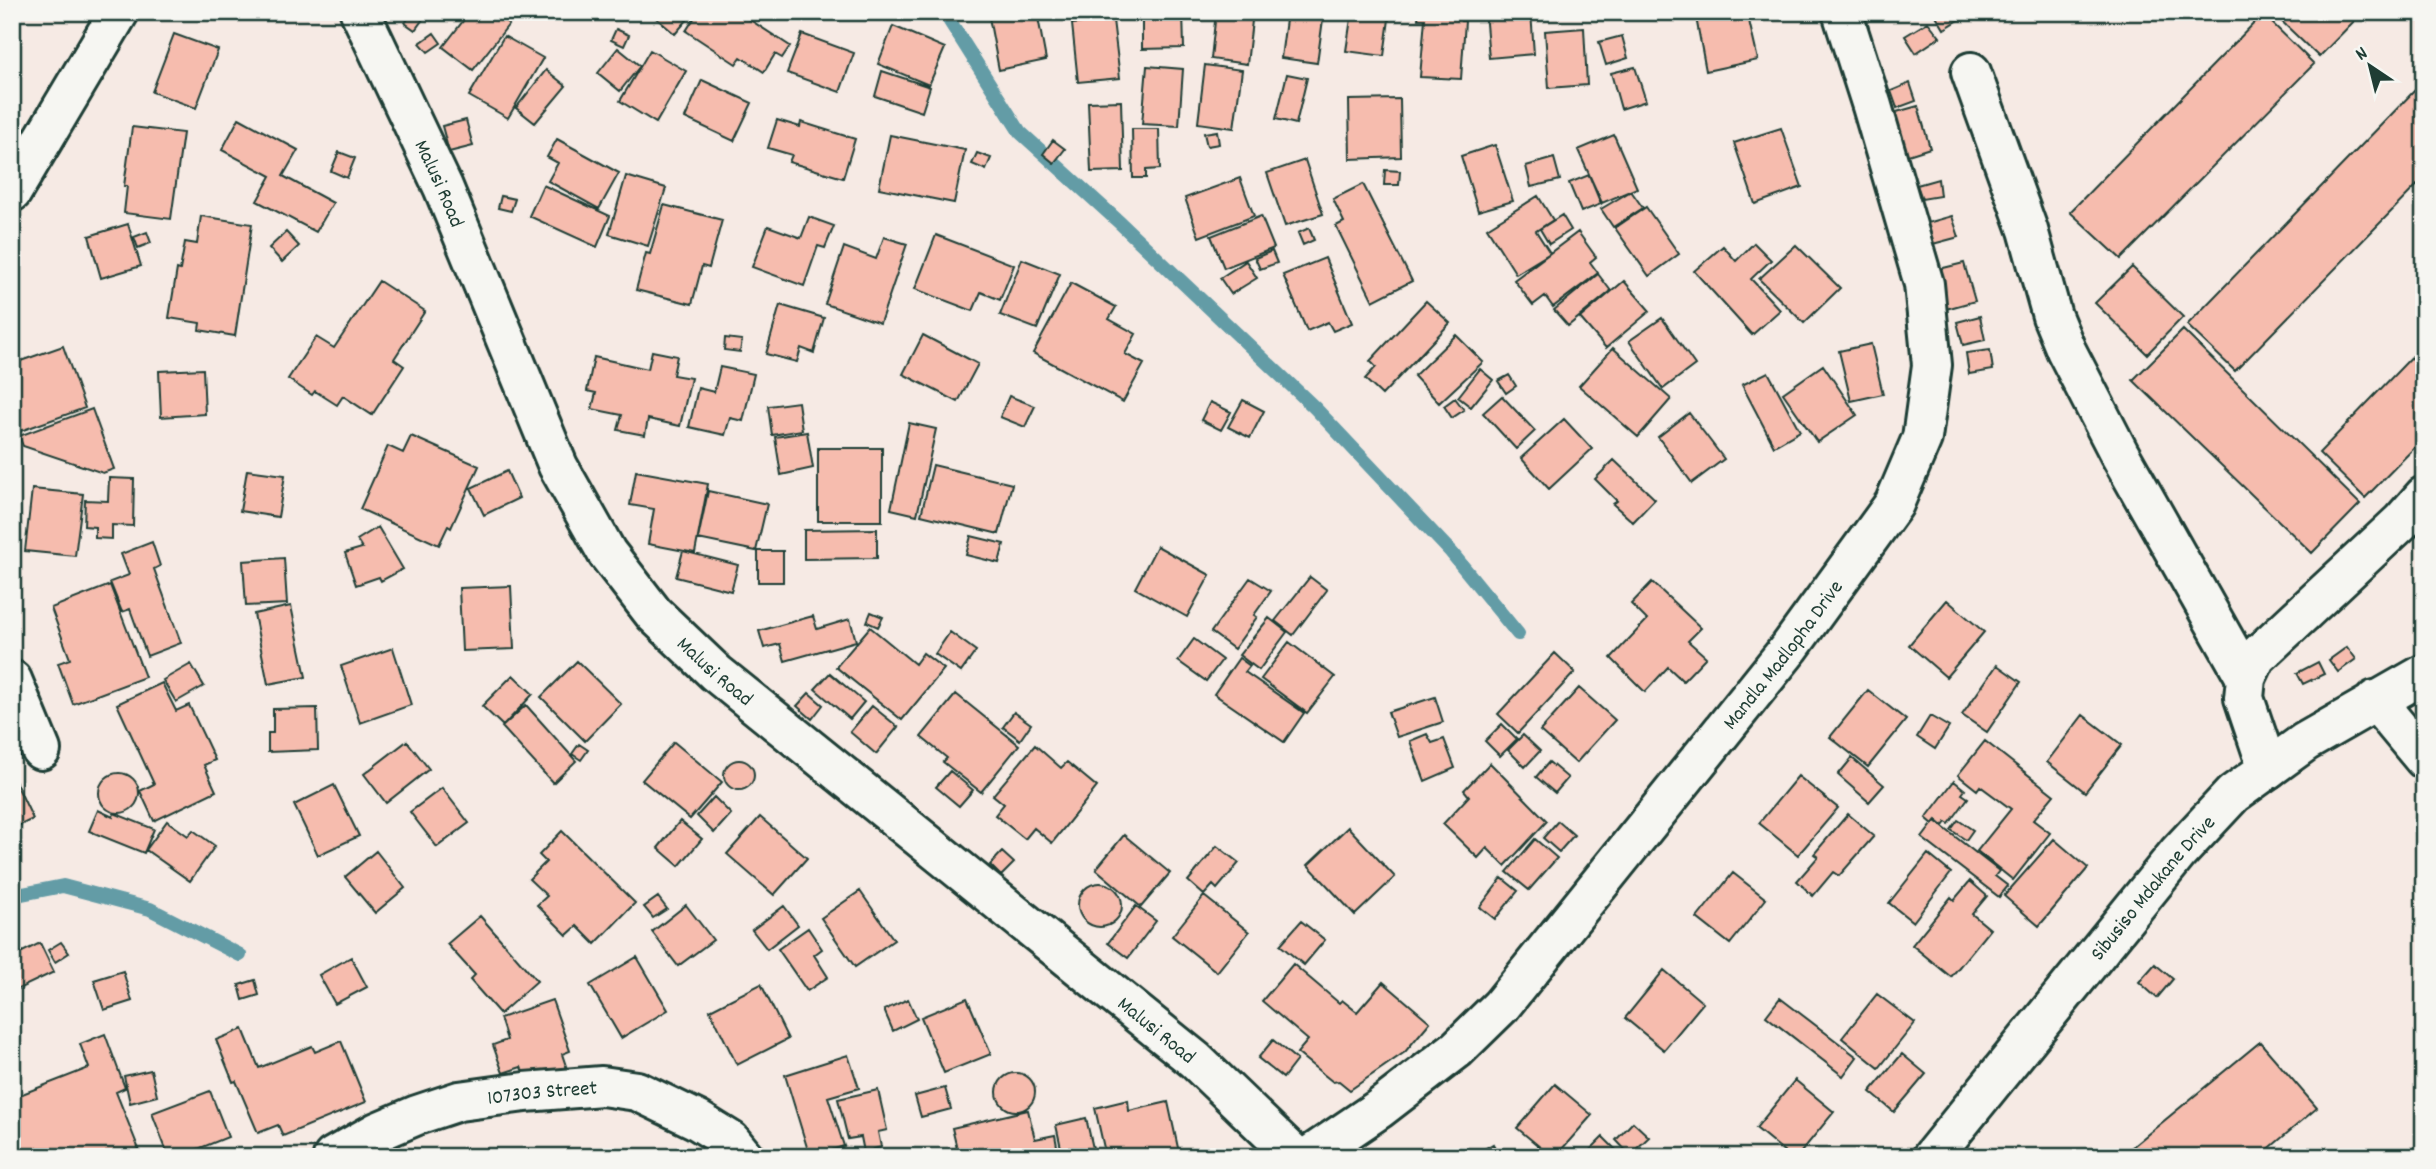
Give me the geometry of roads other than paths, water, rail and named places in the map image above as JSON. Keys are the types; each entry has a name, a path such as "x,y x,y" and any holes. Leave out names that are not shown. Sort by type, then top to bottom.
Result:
{"street":[{"path":"12,192 119,12"},
{"name":"Malusi Road","path":"360,12 443,187 558,466 607,553 654,614 716,673 1195,1059 1296,1157"},
{"name":"Mandla Madlopha Drive","path":"1308,1157 1379,1109 1457,1049 1501,1006 1790,647 1894,504 1922,438 1932,365 1924,284 1842,12"},
{"path":"1971,72 2028,230 2052,316 2066,350 2119,453 2246,678"},
{"path":"2268,769 2245,698 2246,678 2256,657 2401,522 2424,496"},
{"name":"Sibusiso Mdakane Drive","path":"1949,1150 2178,853 2233,794 2305,741 2424,674"},
{"path":"12,680 41,750"},
{"path":"2375,700 2424,759"},
{"name":"107303 Street","path":"334,1157 377,1132 459,1101 602,1086 637,1091 697,1120 731,1141 744,1157"}],"waterway":[{"path":"944,12 1020,132 1315,408 1451,552 1518,634"},
{"path":"12,896 63,886 150,909 240,955"}]}
